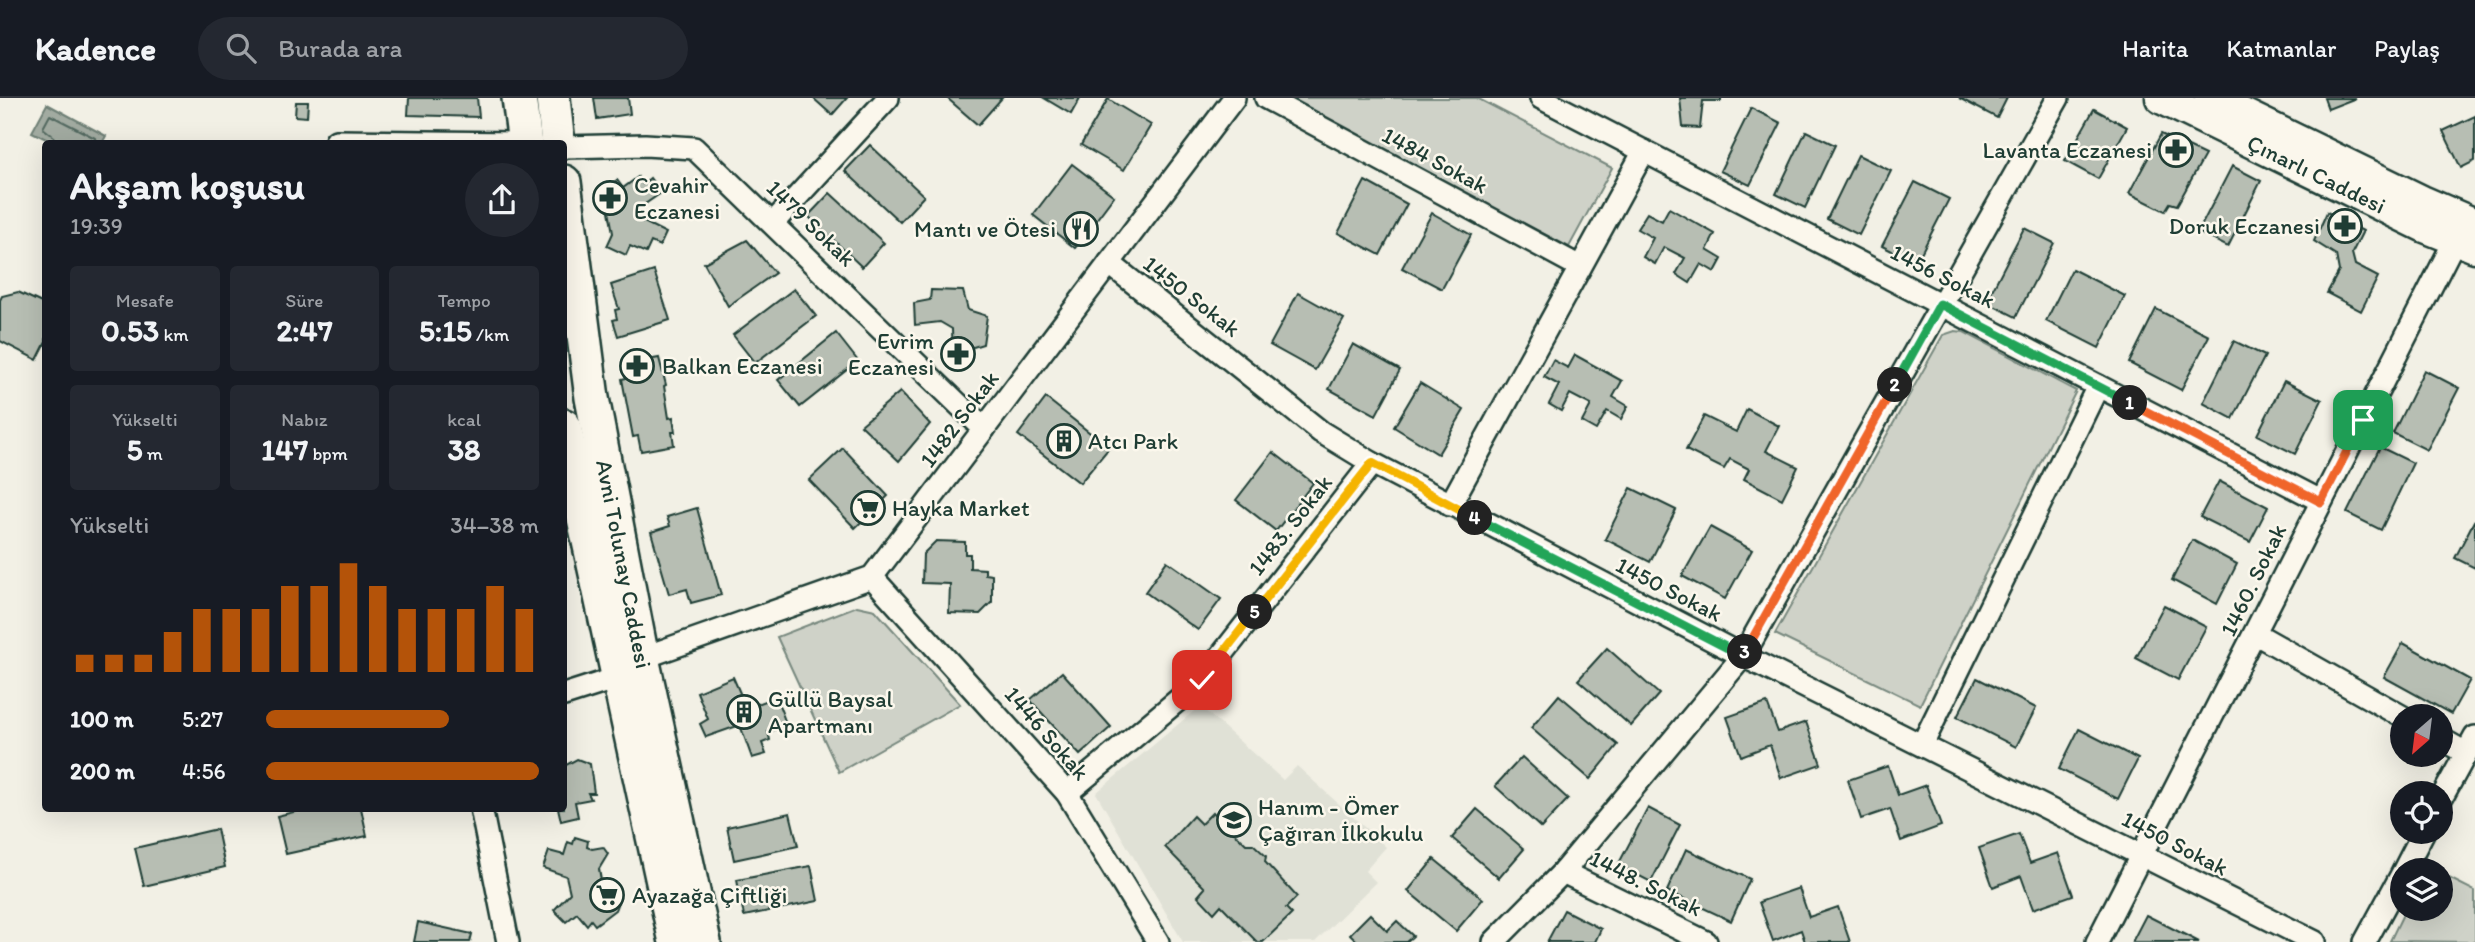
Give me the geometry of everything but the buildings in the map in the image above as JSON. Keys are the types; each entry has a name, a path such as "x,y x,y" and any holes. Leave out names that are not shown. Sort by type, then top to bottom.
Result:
{"main road":[{"path":"519,98 525,140"},
{"path":"553,98 558,140"},
{"name":"Çınarlı Caddesi","path":"2161,98 2468,237"},
{"name":"Çınarlı Caddesi","path":"2210,98 2422,201 2468,237"},
{"name":"Avni Tolunay Caddesi","path":"567,205 629,668 676,942"},
{"name":"Avni Tolunay Caddesi","path":"567,437 704,942"}],"street":[{"path":"773,223 888,98"},
{"name":"1482 Sokak","path":"872,577 1234,98"},
{"name":"1484 Sokak","path":"1266,98 1580,268"},
{"name":"1456 Sokak","path":"1541,98 2321,502"},
{"path":"1494,942 1563,872 1743,656 2058,98"},
{"name":"1479 Sokak","path":"567,147 645,145 694,148 984,429"},
{"path":"1450,505 1644,151"},
{"name":"1460. Sokak","path":"2097,942 2321,502 2468,237"},
{"name":"1450 Sokak","path":"1109,264 1321,432 1372,463 1743,656 2315,942"},
{"path":"1922,745 2098,386"},
{"name":"1483. Sokak","path":"1067,793 1202,680 1372,463"},
{"path":"567,694 872,577"},
{"name":"1446 Sokak","path":"872,577 1067,793 1158,942"},
{"path":"2256,634 2390,710"},
{"path":"2451,781 2470,745"},
{"path":"482,812 508,942"},
{"name":"1448. Sokak","path":"1563,872 1706,942"},
{"path":"2365,942 2390,895"}],"shaded area":[{"path":"1284,98 1477,98 1612,168 1569,247"},
{"path":"1955,331 1964,332 2076,391 1920,705 1775,634 1943,335"},
{"path":"857,606 875,610 960,704 839,772 777,637"},
{"name":"Hanım - Ömer Çağıran İlkokulu","path":"1200,706 1283,780 1297,766 1386,847 1365,871 1376,882 1315,942 1183,942 1096,793"},
{"path":"2453,880 2475,891 2475,942 2390,941 2400,921 2453,921"}],"water":[{"path":"47,104 106,136 104,140 48,140 32,132"}],"place":[{"name":"Lavanta Eczanesi","path":"2176,150"},
{"name":"Cevahir Eczanesi","path":"610,198"},
{"name":"Doruk Eczanesi","path":"2345,226"},
{"name":"Mantı ve Ötesi","path":"1081,229"},
{"name":"Evrim Eczanesi","path":"958,354"},
{"name":"Balkan Eczanesi","path":"637,366"},
{"name":"Atcı Park","path":"1064,441"},
{"name":"Hayka Market","path":"868,508"},
{"name":"Güllü Baysal Apartmanı","path":"744,712"},
{"name":"Hanım - Ömer Çağıran İlkokulu","path":"1234,820"},
{"name":"Ayazağa Çiftliği","path":"607,895"}],"route":[{"path":"1202,680 1372,463 1743,656 1940,304 2321,502 2363,420"}]}
